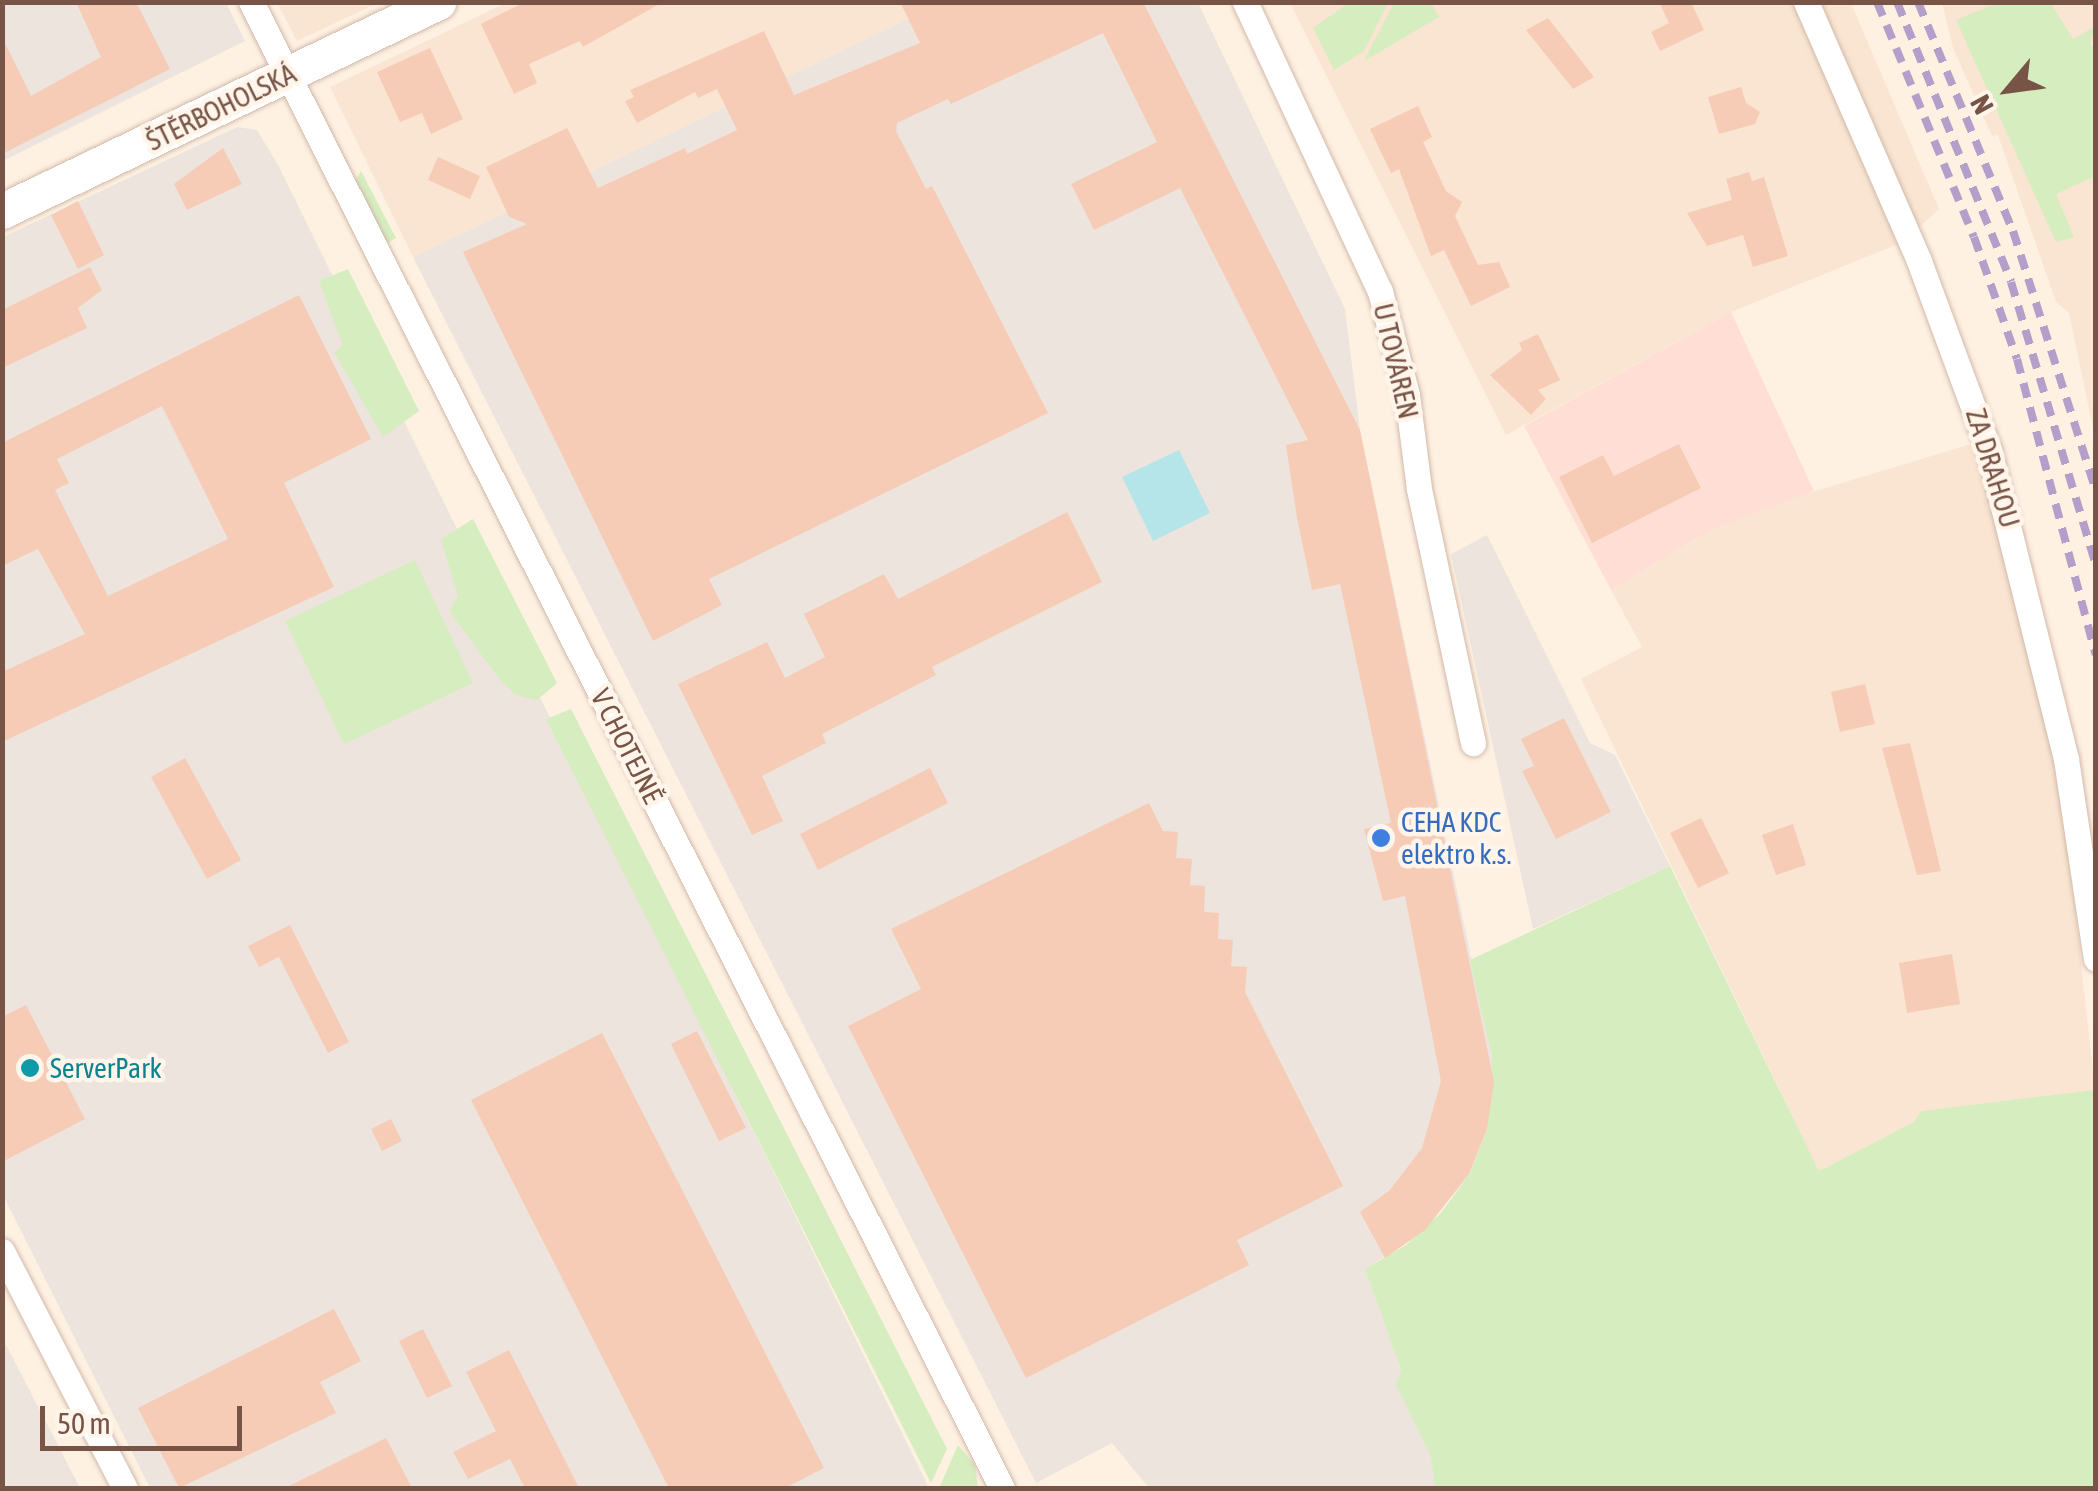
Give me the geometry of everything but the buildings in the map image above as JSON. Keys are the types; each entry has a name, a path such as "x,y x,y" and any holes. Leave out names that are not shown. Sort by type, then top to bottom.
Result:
{"street":[{"name":"V CHOTEJNĚ","path":"251,2 1002,1488"},
{"name":"ŠTĚRBOHOLSKÁ","path":"2,211 439,2"},
{"name":"U TOVÁREN","path":"1245,2 1380,291 1406,394 1419,489 1473,743"},
{"name":"ZA DRAHOU","path":"1806,2 1919,261 1989,450 2066,759 2096,960"},
{"path":"2,1251 125,1488"}],"shaded area":[{"path":"3,3 226,3 245,41 3,161"},
{"path":"277,3 378,3 297,41"},
{"path":"506,3 941,3 413,257 330,87"},
{"path":"941,3 1198,3 1345,309 1360,430 1492,1057 1492,1106 1470,1173 1425,1230 1365,1269 1401,1370 1397,1386 1432,1456 1435,1488 1149,1488 1112,1443 1036,1483 413,257"},
{"path":"1290,3 1851,3 1939,209 1903,242 1731,312 1506,435"},
{"path":"1942,3 2095,3 2095,438 2069,313 2056,302 1998,135 1992,136 1953,48"},
{"path":"237,127 257,130 278,165 929,1488 150,1488 3,1195 3,237"},
{"path":"1731,312 1814,491 1711,530 1611,590 1524,426"},
{"path":"1978,442 2061,781 2095,1090 1922,1111 1914,1122 1819,1171 1581,679 1642,647 1611,590 1711,530 1759,508"},
{"path":"1487,535 1590,743 1615,755 1670,866 1533,929 1451,554"},
{"path":"3,1339 47,1424 80,1488 3,1488"}],"green space":[{"path":"2050,2 2073,39 2096,26 2090,43 2096,53 2095,176 2056,194 2074,237 2056,242 1956,20 1998,3"},
{"path":"1349,3 1388,3 1364,51 1334,70 1313,28"},
{"path":"1394,3 1431,3 1439,17 1364,61"},
{"path":"361,171 396,238 387,243 355,181"},
{"path":"348,269 419,411 383,437 334,352 343,346 319,281"},
{"path":"473,519 557,683 537,700 516,695 501,681 449,611 458,597 441,539"},
{"path":"415,560 473,683 344,744 285,621"},
{"path":"571,709 947,1449 931,1483 546,719"},
{"path":"1670,866 1819,1171 1914,1122 1921,1111 2095,1090 2095,1488 1435,1488 1431,1456 1396,1385 1401,1370 1365,1269 1406,1245 1441,1213 1470,1173 1487,1129 1492,1057 1470,960"},
{"path":"958,1445 975,1465 978,1488 939,1488"}],"water":[{"path":"1179,450 1210,513 1153,541 1122,477"}],"railway":[{"path":"1877,2 1974,237 2017,359 2096,655"},
{"path":"1897,2 2011,282 2096,565"},
{"path":"1918,2 2013,231 2096,491"}],"place":[{"name":"CEHA KDC elektro k.s.","path":"1381,838"},
{"name":"ServerPark","path":"30,1068"}]}
